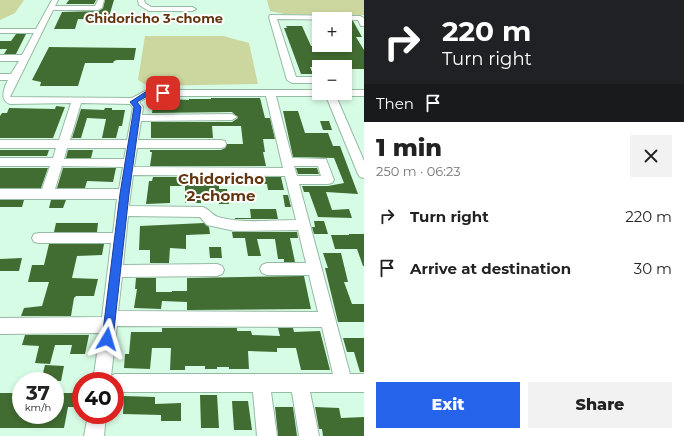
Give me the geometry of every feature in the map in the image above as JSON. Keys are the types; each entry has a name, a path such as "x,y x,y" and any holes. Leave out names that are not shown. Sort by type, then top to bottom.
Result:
{"street":[{"path":"100,0 98,8 53,4 3,100 128,100 133,102 138,107 124,194 103,372"},
{"path":"141,0 141,4 149,9 192,9"},
{"path":"312,80 292,80 273,17 360,18 364,24"},
{"path":"0,31 39,31"},
{"path":"0,58 24,58"},
{"path":"0,77 14,77"},
{"path":"133,102 147,93 312,94"},
{"path":"270,93 344,384"},
{"path":"352,94 364,94"},
{"path":"47,194 77,100"},
{"path":"333,100 364,174"},
{"path":"136,118 232,118"},
{"path":"0,144 221,144"},
{"path":"0,162 57,162 128,167 290,171"},
{"path":"0,194 124,194"},
{"path":"122,211 202,212 212,221 235,226 304,225"},
{"path":"39,238 119,238"},
{"path":"267,269 315,268"},
{"path":"115,271 217,270"},
{"path":"0,326 109,321 328,320"},
{"path":"124,384 364,383"},
{"path":"261,384 267,436"},
{"path":"300,384 310,436"},
{"path":"94,436 96,424"}],"green space":[{"path":"0,0 24,0 15,13 0,20"},
{"path":"267,0 364,0 364,15 352,15 352,12 312,12 312,14 284,14 270,11"},
{"path":"145,36 223,36 249,43 258,84 148,86 138,80"}],"building":[{"path":"69,0 96,0 94,4 66,4"},
{"path":"105,0 114,0 108,20 78,19 75,29 54,29 62,12 99,11 103,8"},
{"path":"353,21 362,37 356,37 364,50 364,69 352,69 352,60 312,60 312,67 310,67 312,74 301,74 284,28 287,28 286,26 302,26 311,46 312,52 352,52"},
{"path":"16,34 26,34 16,54 4,54 7,49 0,49 0,41 11,41"},
{"path":"49,47 136,48 134,60 117,60 113,63 85,63 78,86 40,86 41,82 32,80"},
{"path":"154,98 189,100 211,98 260,98 265,118 270,118 275,139 263,139 265,152 263,152 266,166 150,166 152,152 150,152 150,150 221,150 225,148 227,144 243,144 241,126 212,126 213,138 151,138 151,122 232,122 238,118 232,112 152,113"},
{"path":"56,106 65,107 53,138 0,138 0,116 2,113 7,113 9,108 55,109"},
{"path":"105,108 112,108 112,110 125,110 122,126 119,126 116,138 102,138 106,119 87,118 81,138 72,138 81,109 104,110"},
{"path":"283,111 298,111 305,133 328,133 333,146 340,146 358,194 326,192 332,210 349,209 352,218 318,217 309,192 304,192 302,186 328,186 344,183 334,158 293,157"},
{"path":"320,121 329,121 332,130 323,130"},
{"path":"0,150 49,150 47,156 0,156"},
{"path":"68,150 93,150 91,158 66,158"},
{"path":"0,168 48,168 41,188 0,188"},
{"path":"63,168 116,168 113,182 87,181 85,188 57,188"},
{"path":"296,168 317,168 319,174 298,174"},
{"path":"153,177 219,177 219,189 227,189 229,204 219,204 218,197 201,197 201,203 185,203 185,186 170,186 170,203 146,204 149,181 152,181"},
{"path":"248,177 281,177 284,190 268,190 267,184 250,184"},
{"path":"283,195 288,195 291,207 285,207"},
{"path":"0,200 24,200 22,207 0,207"},
{"path":"51,200 66,200 63,208 49,208"},
{"path":"250,209 276,209 278,219 235,219 251,218"},
{"path":"314,221 324,221 328,234 314,234 312,227 315,227"},
{"path":"56,223 98,223 97,232 54,232"},
{"path":"204,223 209,227 210,234 186,235 186,249 170,248 169,263 150,263 150,250 139,250 140,226"},
{"path":"232,232 297,232 298,238 290,238 295,262 284,262 284,259 278,259 275,239 257,239 261,256 248,256 245,238 233,238"},
{"path":"364,234 364,266 357,249 335,249 331,235"},
{"path":"49,244 104,244 102,255 77,256 72,278 98,279 94,296 76,296 74,298 71,316 21,316 24,308 42,306 49,282 28,282 32,265 44,265"},
{"path":"209,247 221,247 222,258 210,258"},
{"path":"323,253 341,253 348,282 344,282 352,304 364,304 364,322 338,322 325,268 328,268"},
{"path":"22,258 19,271 0,271 0,259"},
{"path":"304,276 311,309 187,310 187,302 162,301 161,309 134,308 137,289 135,289 136,278 156,278 156,292 172,292 187,291 187,278"},
{"path":"162,328 237,328 237,331 251,331 252,335 280,336 278,328 293,328 294,332 320,331 330,370 301,370 296,348 277,348 277,352 248,351 249,369 229,369 229,367 217,367 217,369 205,369 205,366 185,366 185,370 170,370 171,348 152,348 150,369 124,368 125,354 129,354 131,332 162,332"},
{"path":"25,335 89,335 85,354 70,354 72,345 55,345 50,364 35,363 39,346 22,345"},
{"path":"343,338 364,338 364,372 360,372 354,352 347,352"},
{"path":"45,365 64,366 63,372 43,372"},
{"path":"0,393 12,393 12,424 64,424 64,393 72,393 72,407 68,407 64,428 0,428"},
{"path":"200,395 217,395 219,428 201,428"},
{"path":"124,396 155,397 155,404 181,403 181,421 161,421 161,415 124,414"},
{"path":"232,401 248,401 252,430 234,430"},
{"path":"275,407 293,407 297,436 278,436"},
{"path":"315,407 339,408 341,418 364,417 364,436 323,436 322,429 319,429"}],"district":[{"name":"Chidoricho 3-chome","path":"154,18"},
{"name":"Chidoricho 2-chome","path":"221,188"}],"route":[{"path":"107,339 124,194 138,107 133,102 147,93 163,93"}]}
